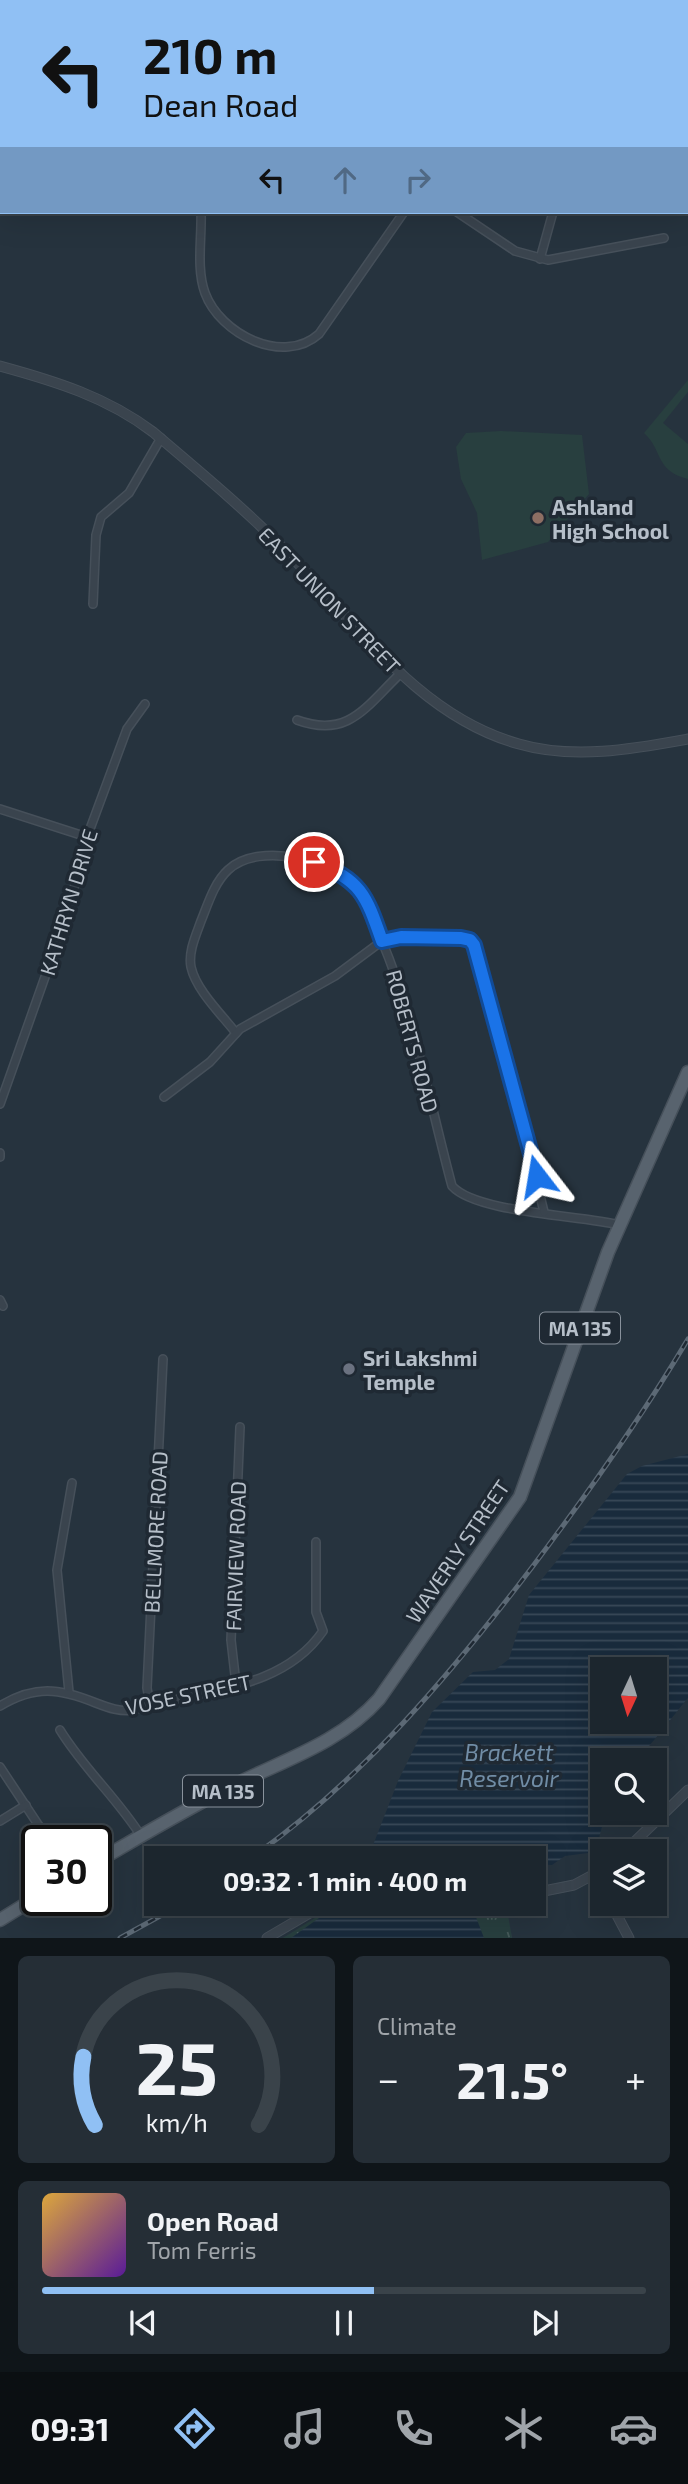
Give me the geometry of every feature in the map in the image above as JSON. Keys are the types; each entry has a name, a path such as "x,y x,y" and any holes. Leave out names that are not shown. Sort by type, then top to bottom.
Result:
{"main road":[{"name":"WAVERLY STREET","path":"112,1853 232,1786 330,1740 359,1720 379,1699 520,1497 597,1279 688,1072"},
{"path":"0,1920 21,1907"}],"street":[{"path":"201,214 201,276 208,299 223,319 254,341 283,348 311,341 319,334 403,214"},
{"path":"460,214 515,250 540,259 563,260 664,238"},
{"path":"540,259 552,214"},
{"name":"EAST UNION STREET","path":"0,366 89,394 134,417 161,438 287,553 401,673 439,706 471,726 529,746 593,752 688,739"},
{"path":"93,604 96,535 101,517 129,493 161,438"},
{"path":"297,720 324,728 342,725 401,673"},
{"name":"KATHRYN DRIVE","path":"0,1104 68,912 87,837 127,729 145,704"},
{"path":"0,809 87,837"},
{"name":"ROBERTS ROAD","path":"236,1033 197,980 190,962 219,879 229,868 245,859 267,855 291,856 332,869 352,880 365,895 409,1017 452,1186 460,1196 470,1200 620,1225"},
{"path":"164,1097 210,1062 236,1033 256,1018 335,976 382,941 401,937 470,940 474,945 511,1076 544,1212"},
{"name":"BELLMORE ROAD","path":"150,1705 148,1688 163,1359"},
{"name":"FAIRVIEW ROAD","path":"236,1684 231,1640 240,1427"},
{"path":"69,1692 57,1570 72,1483"},
{"name":"VOSE STREET","path":"0,1706 30,1691 69,1692 121,1711 283,1670 310,1650 324,1631 316,1612 316,1542"},
{"path":"60,1730 74,1752 121,1805 141,1836"},
{"path":"0,1767 39,1825"},
{"path":"637,1839 688,1790"},
{"path":"0,1821 26,1805"},
{"path":"546,1891 566,1888 590,1876"},
{"path":"267,1938 305,1916"},
{"path":"617,1916 629,1938"}],"green space":[{"path":"688,380 688,392 663,423 688,444 688,479 670,471 644,433"},
{"path":"501,431 582,435 589,494 548,542 482,560 477,513 461,479 456,447 466,433"},
{"path":"318,1916 508,1916 512,1938 283,1938"}],"water":[{"name":"Brackett Reservoir","path":"688,1454 688,1698 667,1724 667,1657 590,1657 590,1734 659,1734 647,1748 590,1748 590,1825 602,1825 599,1839 590,1839 588,1853 565,1856 552,1865 546,1865 546,1846 373,1846 398,1781 432,1712 473,1672 495,1670 509,1659 529,1595 627,1474 642,1466"},
{"path":"322,1916 476,1916 484,1938 291,1938"}],"railway":[{"path":"267,1846 330,1795 367,1760 470,1646 594,1483 652,1398 688,1339"},
{"path":"120,1938 160,1916"}],"place":[{"name":"Ashland High School","path":"538,518"},
{"name":"Sri Lakshmi Temple","path":"349,1369"}],"route":[{"path":"314,862 352,880 365,895 382,941 401,937 461,938 470,940 474,945 537,1176"}]}
